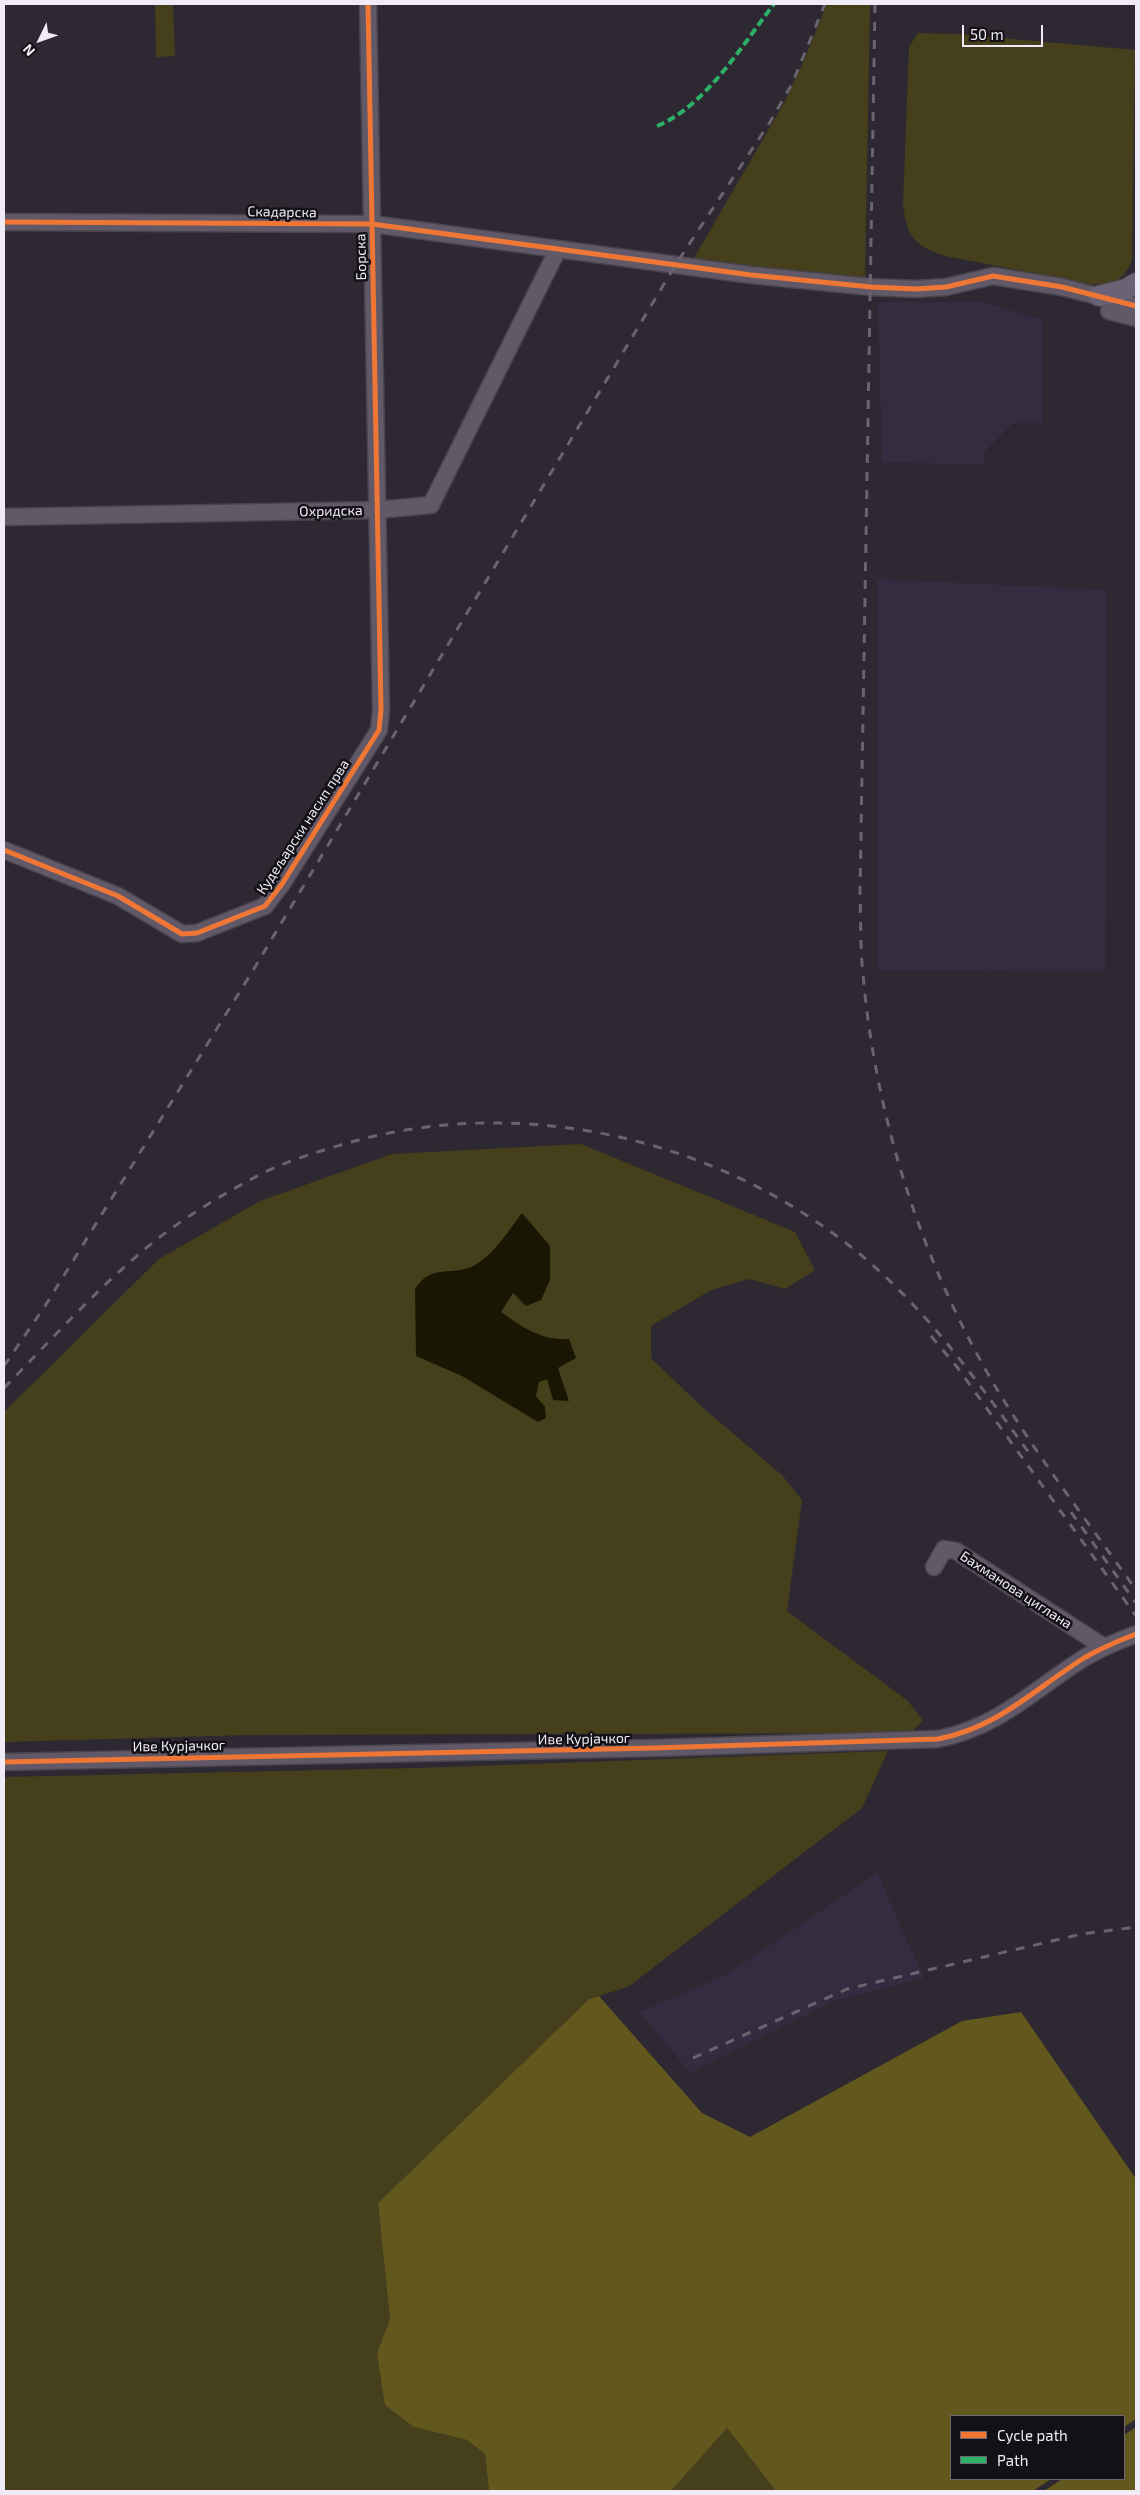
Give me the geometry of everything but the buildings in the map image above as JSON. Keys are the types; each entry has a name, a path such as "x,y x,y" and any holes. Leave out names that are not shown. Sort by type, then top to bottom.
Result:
{"main road":[{"path":"1099,296 1126,290 1136,283"}],"street":[{"name":"Борска","path":"368,4 377,510"},
{"name":"Скадарска","path":"4,222 372,224 452,233 795,281 916,289 946,287 993,276"},
{"name":"Охридска","path":"4,517 377,510 431,506 558,249"},
{"path":"993,276 1062,287 1136,306"},
{"path":"993,276 1031,290 1136,318"},
{"name":"Кудељарски насип прва","path":"4,850 118,896 182,934 197,933 265,906 282,884 379,730 381,710 377,510"},
{"name":"Бахманова циглана","path":"934,1567 944,1550 956,1551 980,1564 1104,1647"},
{"name":"Иве Курјачког","path":"4,1762 636,1749 938,1739 963,1734 985,1725 1104,1647 1136,1634"}],"shaded area":[{"path":"155,4 173,4 175,56 156,57"},
{"path":"827,4 870,4 865,281 694,258 784,103"},
{"path":"918,33 956,34 1135,50 1132,259 1122,277 1111,283 1091,284 945,256 919,244 910,232 903,204 909,47"},
{"path":"878,302 984,302 1042,320 1042,423 1013,423 984,452 984,465 882,462"},
{"path":"877,579 1107,590 1105,972 878,970"},
{"path":"581,1144 795,1232 815,1270 785,1289 749,1279 711,1290 651,1326 651,1358 704,1409 782,1475 802,1500 787,1611 908,1701 923,1721 910,1733 249,1735 4,1742 4,1412 159,1259 260,1201 392,1154"},
{"path":"522,1213 550,1246 550,1280 541,1300 526,1306 513,1293 501,1312 533,1332 550,1338 569,1339 576,1358 558,1368 569,1401 553,1400 547,1379 539,1382 536,1396 545,1407 546,1418 538,1422 462,1376 416,1356 415,1289 421,1281 434,1273 463,1270 479,1263 493,1250"},
{"path":"888,1751 862,1808 628,1987 589,1999 378,2203 390,2319 377,2353 414,2427 467,2440 485,2454 489,2491 4,2491 4,1777 418,1768"},
{"path":"877,1873 924,1978 834,2001 690,2073 640,2012 724,1976"},
{"path":"599,1996 702,2113 750,2137 962,2021 1021,2012 1136,2179 1136,2419 1125,2426 1125,2415 950,2415 950,2480 1050,2480 1033,2491 776,2491 727,2428 671,2491 489,2491 485,2454 467,2440 414,2427 385,2405 377,2353 390,2319 378,2203 589,1999"},
{"path":"1136,2427 1136,2491 1044,2491 1060,2480 1125,2480 1125,2434"},
{"path":"727,2428 776,2491 671,2491"}],"railway":[{"path":"4,1366 45,1306 252,972 676,264 770,122 792,84 825,4"},
{"path":"875,4 860,893 862,964 869,1026 878,1079 904,1181 921,1231 963,1328 988,1374 1023,1430 1136,1590"},
{"path":"4,1388 97,1293 156,1240 207,1205 261,1174 286,1163 331,1148 401,1131 472,1123 543,1125 614,1136 683,1155 749,1183 811,1218 868,1261 914,1306 956,1354 1032,1457"},
{"path":"931,1336 957,1367 1136,1616"},
{"path":"1071,1512 1136,1603"},
{"path":"693,2058 847,1989 1082,1934 1136,1927"}],"marked path":[{"path":"657,126 675,117 707,89 736,55 774,4"}],"cycle path":[{"path":"4,850 118,896 182,934 197,933 265,906 282,884 379,730 381,710 368,4"},
{"path":"4,222 372,224 751,275 871,287 916,289 946,287 993,276 1062,287 1136,306"},
{"path":"4,1762 654,1748 938,1739 960,1733 998,1717 1084,1658 1136,1634"}]}
